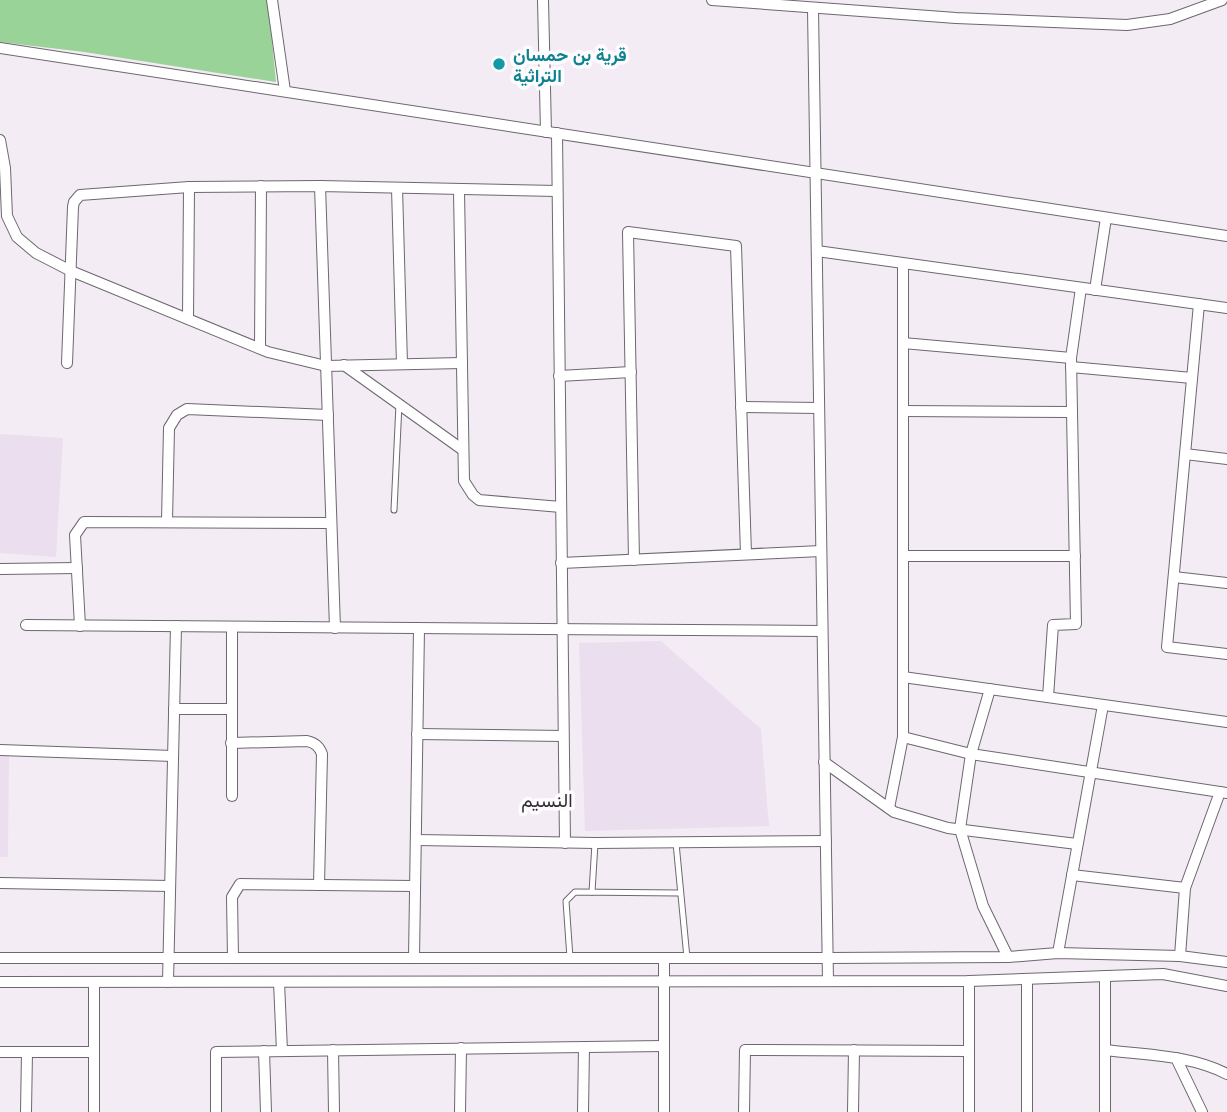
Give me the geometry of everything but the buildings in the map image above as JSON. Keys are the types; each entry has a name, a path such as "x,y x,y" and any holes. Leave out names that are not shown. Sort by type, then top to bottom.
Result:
{"street":[{"path":"272,0 285,92"},
{"path":"543,0 558,191 565,843"},
{"path":"712,0 813,9 1127,25 1170,19 1222,0"},
{"path":"813,9 828,981"},
{"path":"0,48 1227,236"},
{"path":"0,140 5,168 7,216 17,237 36,253 71,271 260,348 326,366 462,363"},
{"path":"67,363 73,207 80,195 189,187 261,186 558,191"},
{"path":"260,348 261,186"},
{"path":"320,186 335,628"},
{"path":"188,319 189,187"},
{"path":"397,188 402,364"},
{"path":"459,191 464,481 472,495 479,500 561,507"},
{"path":"1096,290 1105,218"},
{"path":"634,560 628,232 736,246 746,554"},
{"path":"817,251 1227,308"},
{"path":"889,808 903,737 903,264"},
{"path":"1048,697 1053,625 1076,624 1071,363 1081,288"},
{"path":"1199,304 1167,647 1227,654"},
{"path":"903,343 1192,378"},
{"path":"344,365 463,450"},
{"path":"559,376 631,372"},
{"path":"741,407 819,408"},
{"path":"167,521 169,428 177,415 187,409 328,415"},
{"path":"903,411 1072,412"},
{"path":"1185,454 1227,459"},
{"path":"80,626 75,535 84,522 331,523"},
{"path":"561,563 821,551"},
{"path":"903,556 1075,556"},
{"path":"0,569 77,568"},
{"path":"1174,577 1227,583"},
{"path":"26,625 822,631"},
{"path":"168,982 176,626"},
{"path":"232,627 232,796"},
{"path":"414,958 419,628"},
{"path":"903,677 1227,722"},
{"path":"990,689 971,754 960,829 983,906 1008,957"},
{"path":"1058,953 1103,705"},
{"path":"174,709 232,709"},
{"path":"417,734 563,736"},
{"path":"903,737 971,754 1224,792 1185,888 1180,956"},
{"path":"231,743 307,741 320,748 319,885"},
{"path":"0,750 173,756"},
{"path":"824,762 894,812 960,829 1077,844"},
{"path":"416,840 565,843 826,842"},
{"path":"1072,875 1185,888"},
{"path":"0,883 170,886"},
{"path":"233,958 232,897 240,884 414,886"},
{"path":"0,958 828,958 1008,957 1058,953 1180,956 1227,962"},
{"path":"664,958 664,1112"},
{"path":"0,982 969,981 1163,974 1227,986"},
{"path":"1105,976 1105,1112"},
{"path":"1027,979 1027,1112"},
{"path":"969,981 969,1112"},
{"path":"93,982 94,1112"},
{"path":"279,982 282,1051"},
{"path":"216,1112 216,1052 664,1046"},
{"path":"583,1112 584,1047"},
{"path":"460,1112 461,1048"},
{"path":"333,1050 334,1112"},
{"path":"744,1112 745,1050 969,1051"},
{"path":"853,1112 854,1050"},
{"path":"1105,1050 1208,1064 1227,1074"},
{"path":"264,1051 266,1112"},
{"path":"0,1052 94,1052"},
{"path":"26,1112 27,1052"},
{"path":"1176,1058 1202,1112"}],"lane":[{"path":"394,510 399,404"},
{"path":"592,892 595,843"},
{"path":"676,843 687,958"},
{"path":"570,958 566,901 575,892 679,893"}],"shaded area":[{"path":"0,434 63,438 56,557 0,553"},
{"path":"661,641 761,729 769,826 585,831 579,643"},
{"path":"0,754 9,754 8,857 0,857"}],"green space":[{"path":"0,0 268,0 276,82 84,52 0,42"}],"place":[{"name":"قرية بن حمسان التراثية","path":"499,64"}],"district":[{"name":"النسيم","path":"547,800"}]}
